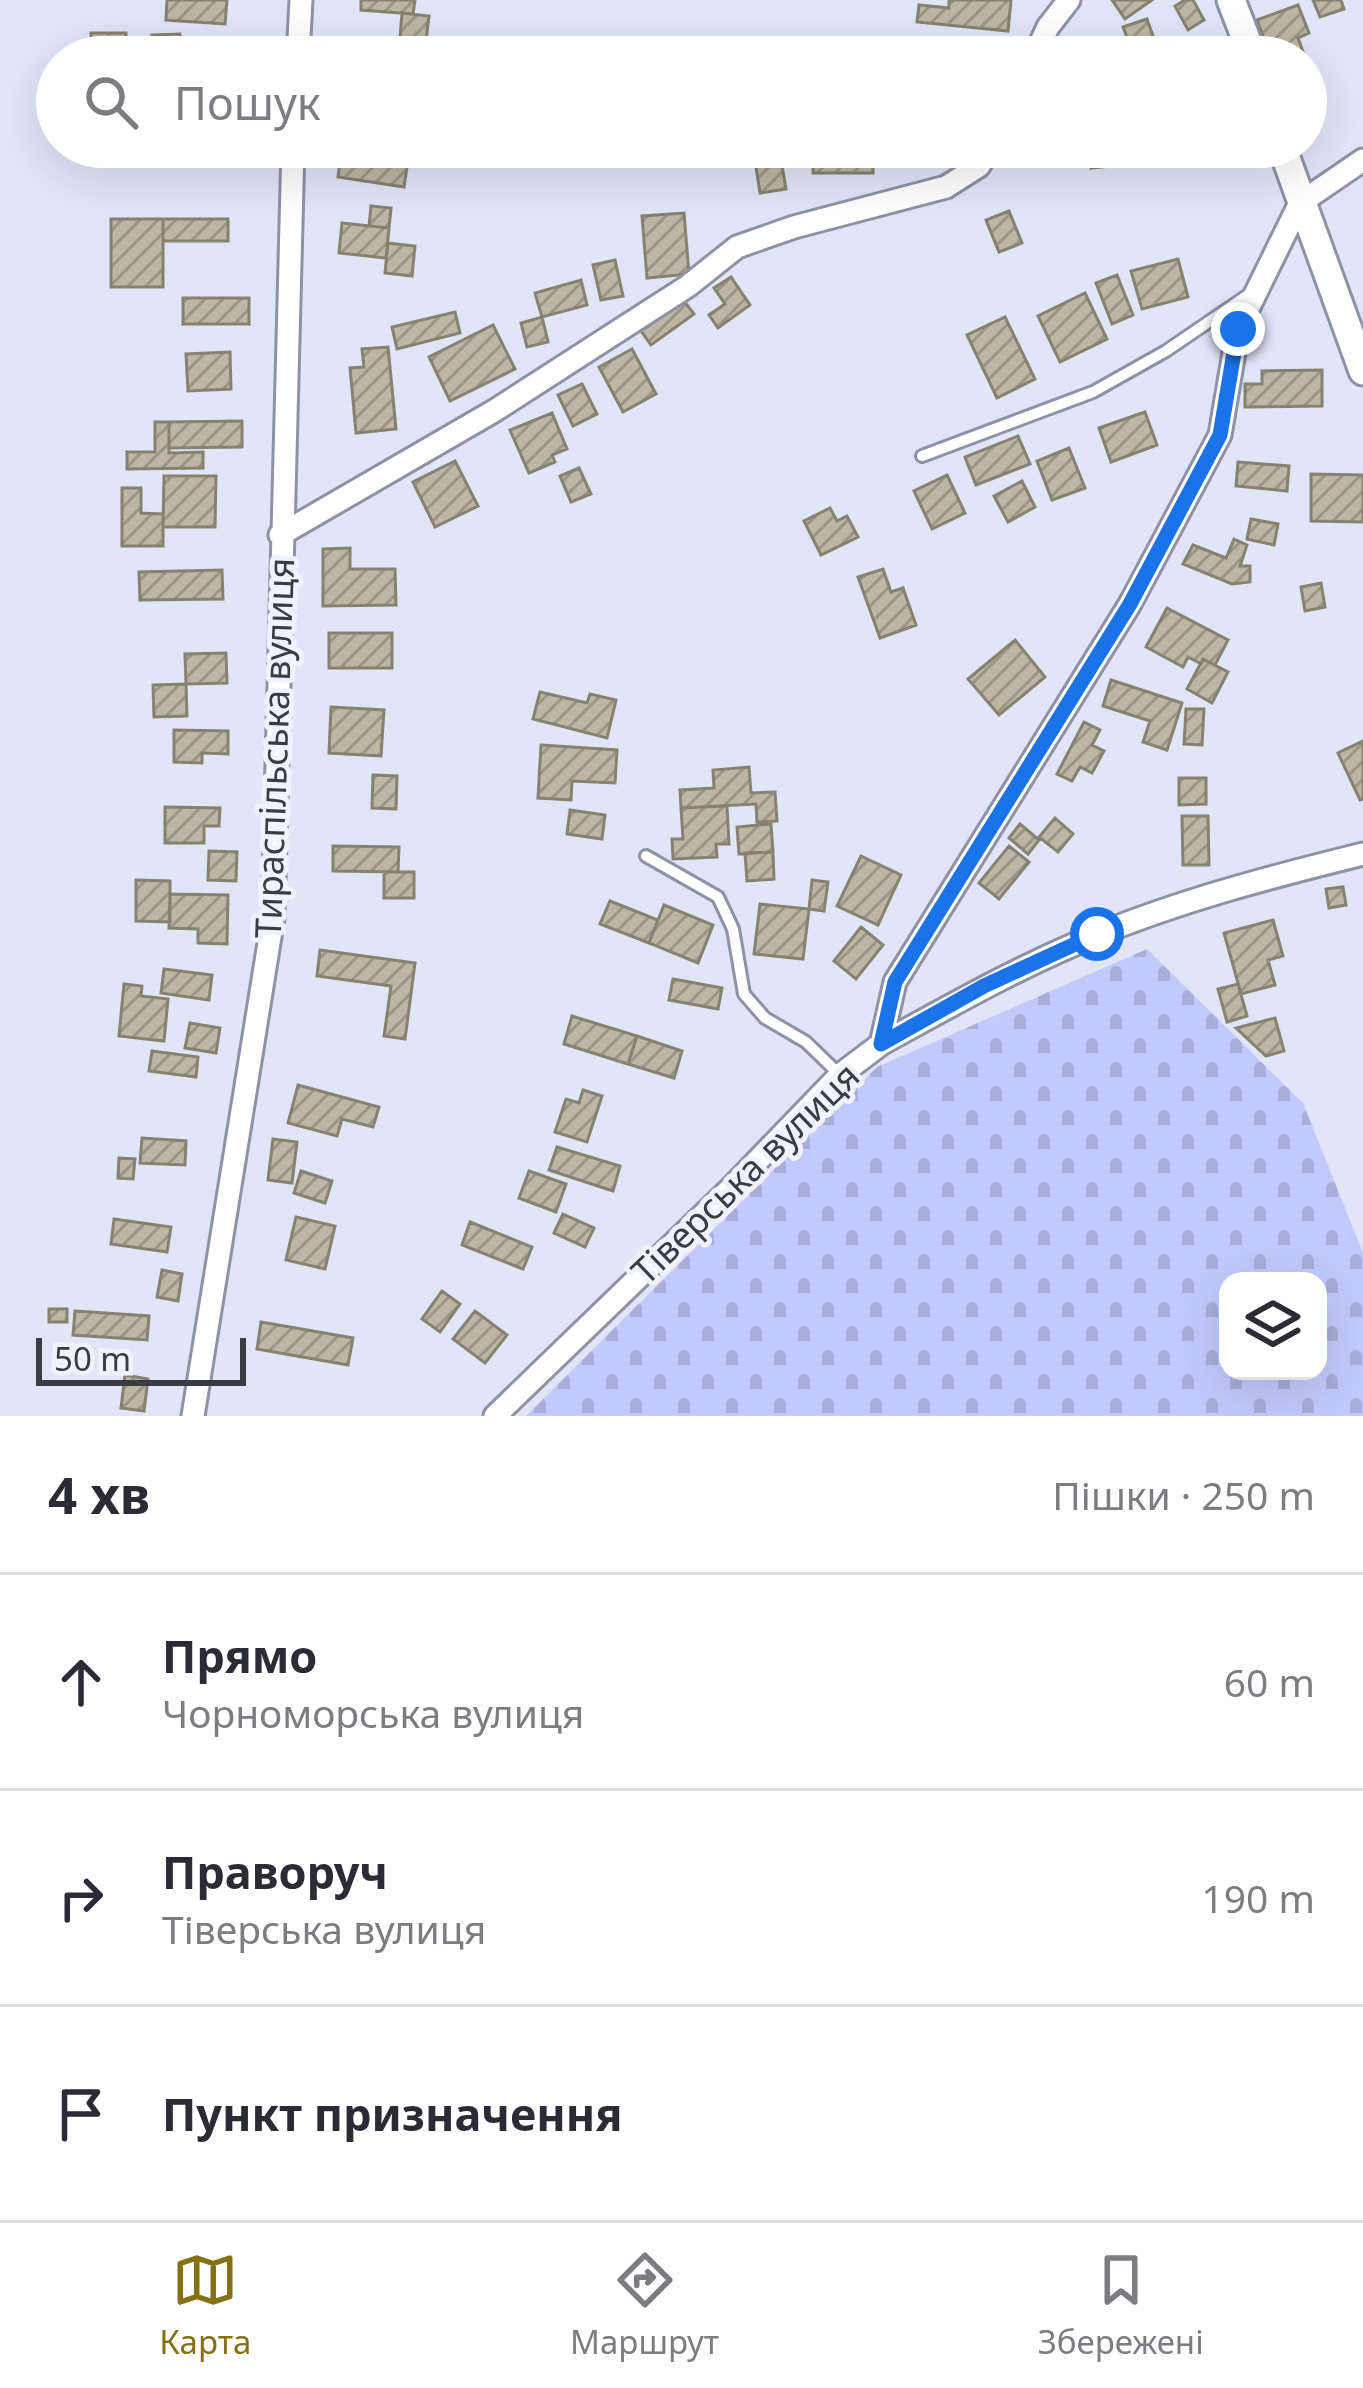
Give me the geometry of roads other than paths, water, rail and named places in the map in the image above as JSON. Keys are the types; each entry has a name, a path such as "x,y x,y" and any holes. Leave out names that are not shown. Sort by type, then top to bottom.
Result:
{"street":[{"path":"299,36 301,0"},
{"path":"1044,36 1069,0"},
{"path":"1231,0 1244,36"},
{"name":"Тіверська вулиця","path":"495,1416 730,1189 840,1075 881,1044 895,982 1130,604 1220,435 1238,329 1300,203 1363,160"},
{"name":"Тираспільська вулиця","path":"193,1416 273,918 292,168"},
{"path":"280,535 494,411 688,286 737,247 946,187 976,168"},
{"path":"1289,168 1363,371"},
{"path":"881,1044 984,986 1097,934 1208,896 1363,854"}],"lane":[{"path":"922,456 1093,392 1166,351 1258,288"},
{"path":"646,856 718,897 733,929 744,994 765,1018 806,1042 840,1075"}]}
